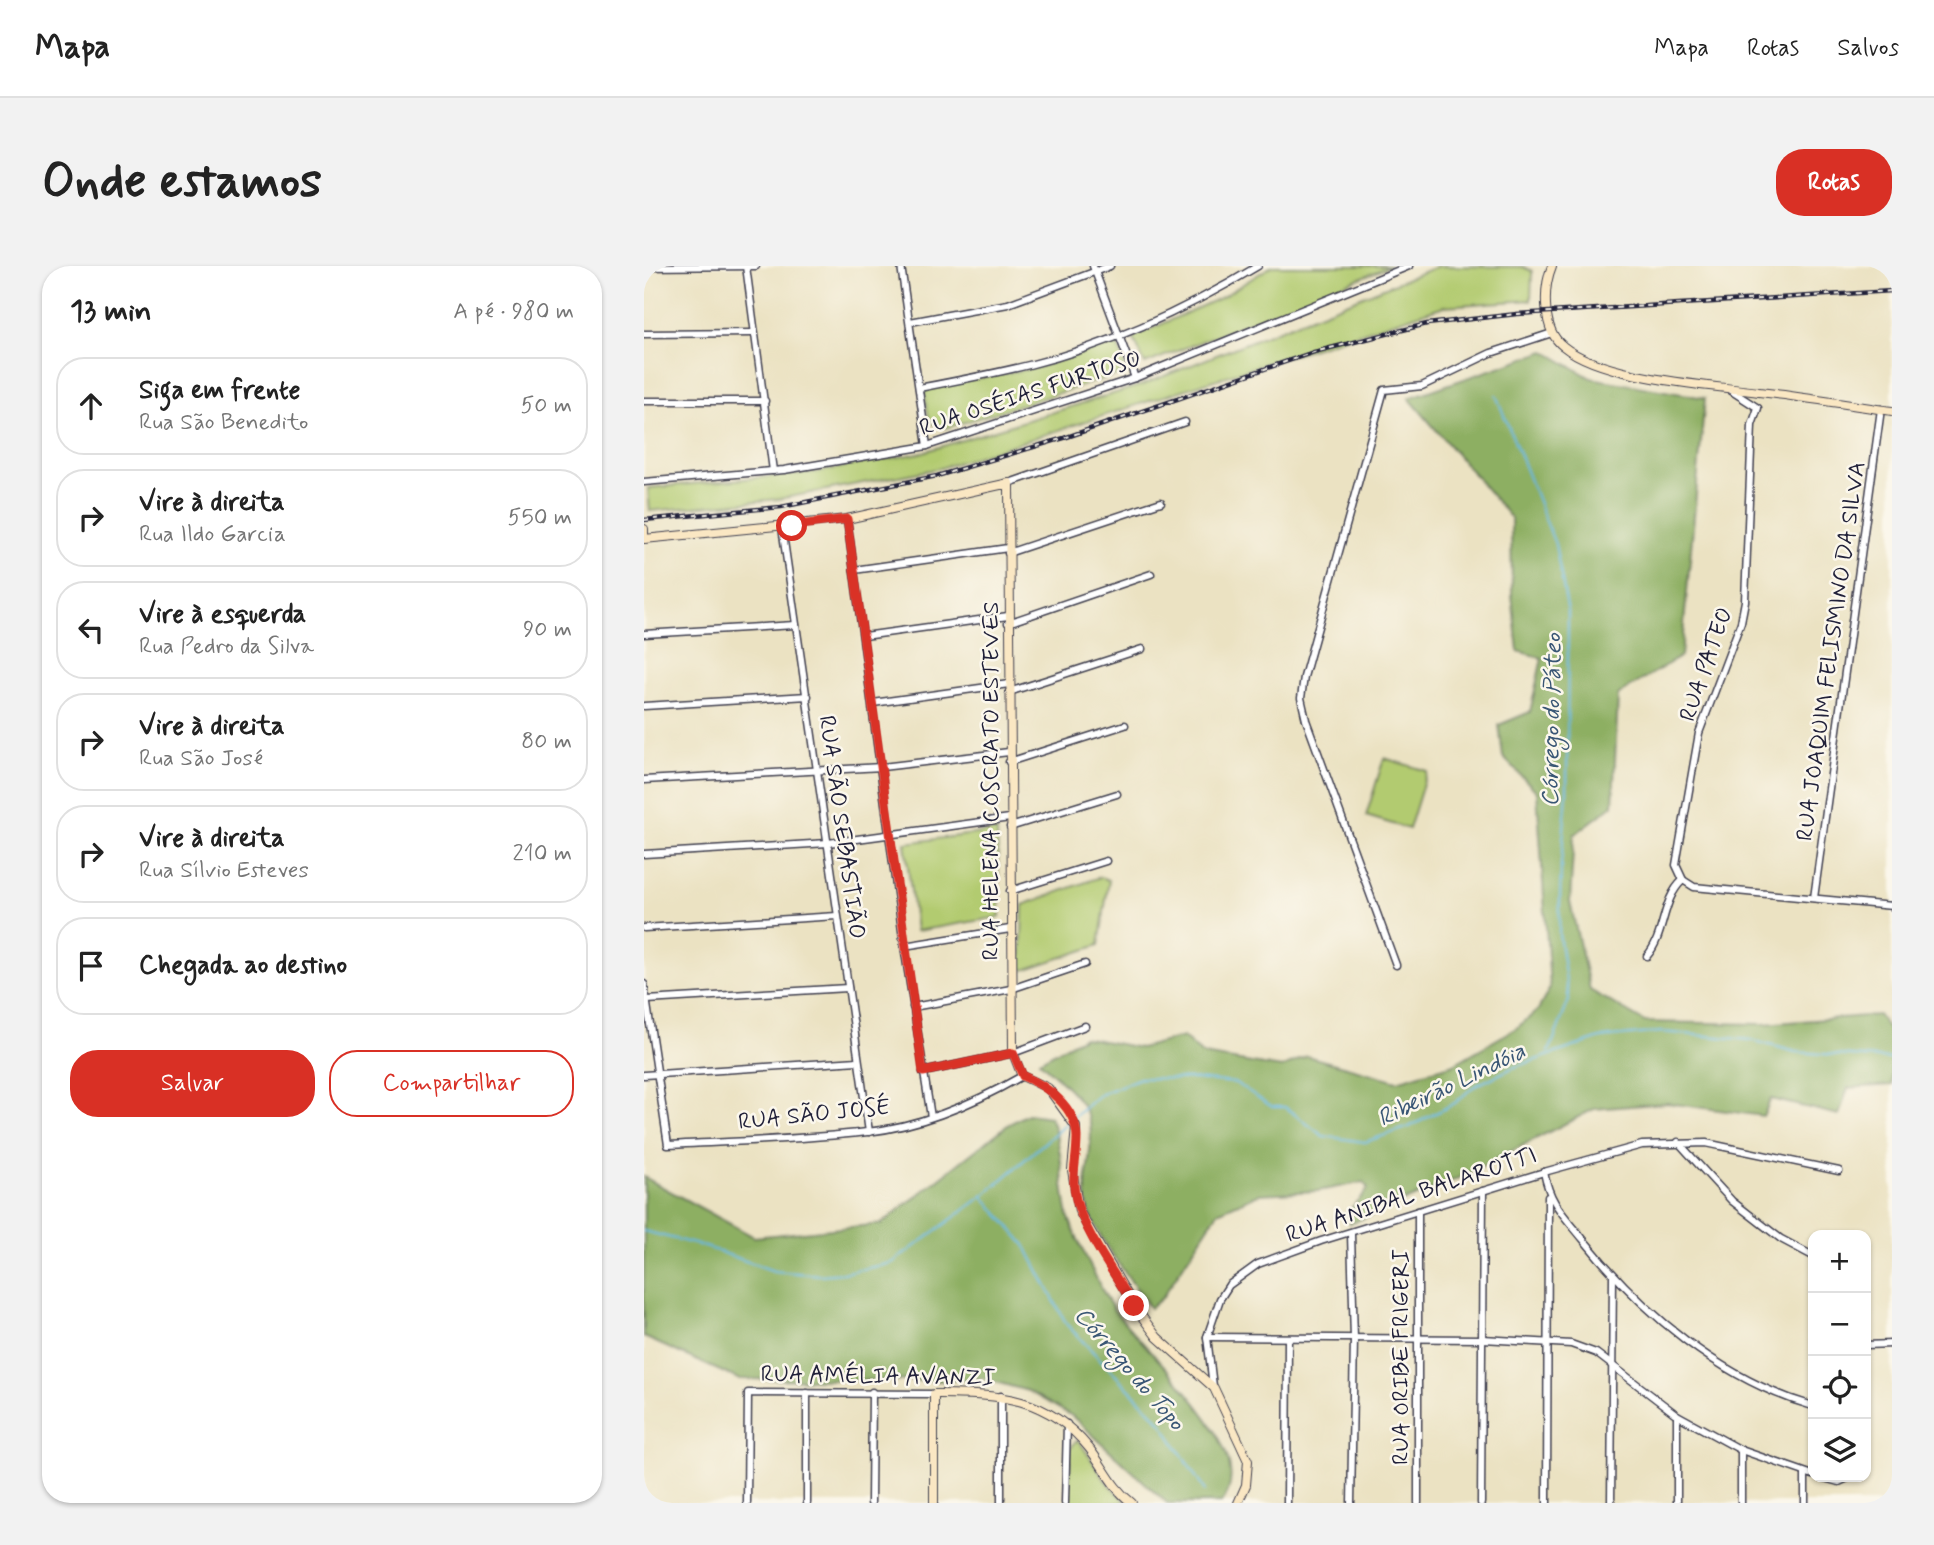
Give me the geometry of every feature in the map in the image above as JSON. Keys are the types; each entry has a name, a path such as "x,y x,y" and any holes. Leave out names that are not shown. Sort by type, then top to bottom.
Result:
{"street":[{"path":"644,267 756,266"},
{"path":"901,266 927,446"},
{"path":"910,322 1008,304 1110,266"},
{"path":"919,388 1031,365 1119,336 1210,295 1258,266"},
{"name":"RUA OSÉIAS FURTOSO","path":"644,482 773,471 927,446 1135,378 1409,266"},
{"path":"1552,266 1546,285 1552,333 1569,351 1638,375 1892,411"},
{"path":"746,267 773,471"},
{"path":"1094,270 1135,378"},
{"path":"644,334 754,333"},
{"path":"1396,965 1301,698 1384,390 1422,386 1491,353 1552,333"},
{"name":"RUA PATEO","path":"1683,880 1676,865 1699,733 1741,622 1745,601 1752,425 1758,408 1729,389"},
{"path":"644,401 765,401"},
{"name":"RUA JOAQUIM FELISMINO DA SILVA","path":"1814,898 1881,409"},
{"path":"644,528 644,539 847,519 1009,483 1185,422"},
{"name":"RUA HELENA COSCRATO ESTEVES","path":"1009,483 1011,989 1013,1053 1023,1076"},
{"path":"854,570 1008,550 1161,502"},
{"path":"847,519 904,946 931,1117"},
{"name":"RUA SÃO SEBASTIÃO","path":"782,527 869,1132"},
{"path":"864,636 1008,619 1151,575"},
{"path":"644,634 795,625"},
{"path":"873,703 1009,688 1142,649"},
{"path":"644,706 808,696"},
{"path":"1009,762 1125,725"},
{"path":"644,780 882,767 1009,752"},
{"path":"644,854 828,843 1010,823 1117,794"},
{"path":"1010,891 1106,861"},
{"path":"1647,956 1655,948 1672,890 1683,880 1694,887 1892,906"},
{"path":"644,928 837,916"},
{"path":"904,946 1010,929"},
{"path":"913,1007 1011,989 1085,964"},
{"path":"644,984 660,1074"},
{"path":"647,1000 848,988"},
{"path":"923,1072 1013,1053 1086,1026"},
{"path":"644,1075 858,1062"},
{"name":"RUA SÃO JOSÉ","path":"660,1074 668,1145 869,1132 931,1117 980,1100 1023,1076"},
{"path":"1023,1076 1048,1088 1076,1127 1072,1170 1074,1193 1086,1227 1134,1306 1157,1337 1214,1388"},
{"path":"1678,1142 1732,1201 1781,1239 1808,1253"},
{"name":"RUA ANIBAL BALAROTTI","path":"1238,1503 1246,1485 1248,1461 1214,1388 1207,1337 1220,1299 1242,1274 1277,1256 1544,1172 1642,1145 1706,1143 1839,1171"},
{"path":"1544,1172 1548,1196 1547,1503"},
{"path":"1481,1503 1483,1191"},
{"path":"1548,1196 1613,1276 1662,1323 1735,1372 1808,1404"},
{"name":"RUA ORIBE FRIGERI","path":"1418,1211 1418,1503"},
{"path":"1351,1234 1354,1339 1351,1503"},
{"path":"1611,1503 1613,1276"},
{"path":"1207,1337 1483,1339 1571,1344 1596,1353 1677,1415 1741,1450 1808,1474"},
{"path":"1287,1503 1288,1339"},
{"path":"1871,1345 1892,1344"},
{"path":"871,1503 872,1392"},
{"name":"RUA AMÉLIA AVANZI","path":"747,1503 748,1393 872,1392 1001,1395 1037,1406 1067,1424 1092,1452 1117,1490 1132,1503"},
{"path":"807,1393 807,1503"},
{"path":"933,1395 934,1503"},
{"path":"1001,1395 1001,1503"},
{"path":"1677,1415 1677,1503"},
{"path":"1066,1503 1067,1424"},
{"path":"1741,1450 1741,1503"},
{"path":"1805,1503 1808,1481"}],"green space":[{"path":"1272,266 1390,266 1145,364 1133,337 1222,297"},
{"path":"1438,266 1523,267 1532,271 1531,300 1444,306 941,468 779,499 650,511 648,488 816,472 920,453 1142,385"},
{"path":"1110,344 1118,346 1125,364 1120,374 946,428 935,425 929,418 925,390 932,387 1039,367"},
{"path":"1545,351 1591,378 1705,398 1681,656 1618,695 1613,805 1574,835 1570,902 1590,990 1645,1022 1763,1024 1878,1015 1892,1034 1892,1085 1848,1088 1839,1115 1771,1099 1763,1116 1667,1103 1594,1109 1459,1178 1350,1224 1347,1213 1368,1189 1364,1182 1318,1191 1259,1194 1218,1212 1162,1298 1150,1308 1109,1250 1090,1213 1086,1179 1091,1134 1087,1114 1069,1089 1039,1061 1083,1037 1140,1048 1183,1037 1203,1055 1282,1068 1307,1056 1397,1081 1454,1064 1518,1027 1538,1010 1550,988 1537,792 1503,757 1499,725 1530,712 1542,658 1518,651 1512,595 1511,518 1409,398"},
{"path":"1384,758 1427,771 1409,829 1366,816"},
{"path":"997,831 1000,917 916,931 905,843"},
{"path":"1100,877 1109,880 1099,945 1024,970 1021,968 1023,905"},
{"path":"1028,1114 1050,1117 1058,1141 1069,1219 1112,1307 1194,1401 1214,1429 1227,1456 1230,1481 1221,1503 1167,1503 1072,1416 1028,1391 981,1378 944,1381 738,1379 644,1337 644,1177 754,1237 881,1224 1009,1124"},
{"path":"1079,1441 1105,1480 1127,1503 1069,1503 1070,1449"}],"waterway":[{"name":"Córrego do Páteo","path":"1496,395 1555,544 1568,612 1567,792 1559,934 1569,1000 1549,1052"},
{"name":"Ribeirão Lindóia","path":"1074,1117 1099,1095 1140,1078 1195,1079 1236,1083 1272,1107 1285,1107 1323,1136 1365,1142 1409,1127 1455,1103 1473,1087 1512,1068 1600,1038 1662,1032 1751,1040 1796,1052 1892,1059"},
{"name":"Ribeirão Lindóia","path":"644,1231 706,1247 774,1271 820,1275 892,1263 983,1196 1067,1123"},
{"name":"Córrego do Topo","path":"983,1196 1025,1245 1067,1325 1161,1422 1205,1491"}],"railway":[{"path":"644,520 781,507 937,476 1064,438 1314,352 1427,324 1517,314 1892,291"}],"route":[{"path":"792,526 847,519 923,1072 1013,1053 1015,1064 1023,1076 1048,1088 1059,1100 1076,1127 1077,1139 1072,1170 1079,1211 1134,1306"}]}
